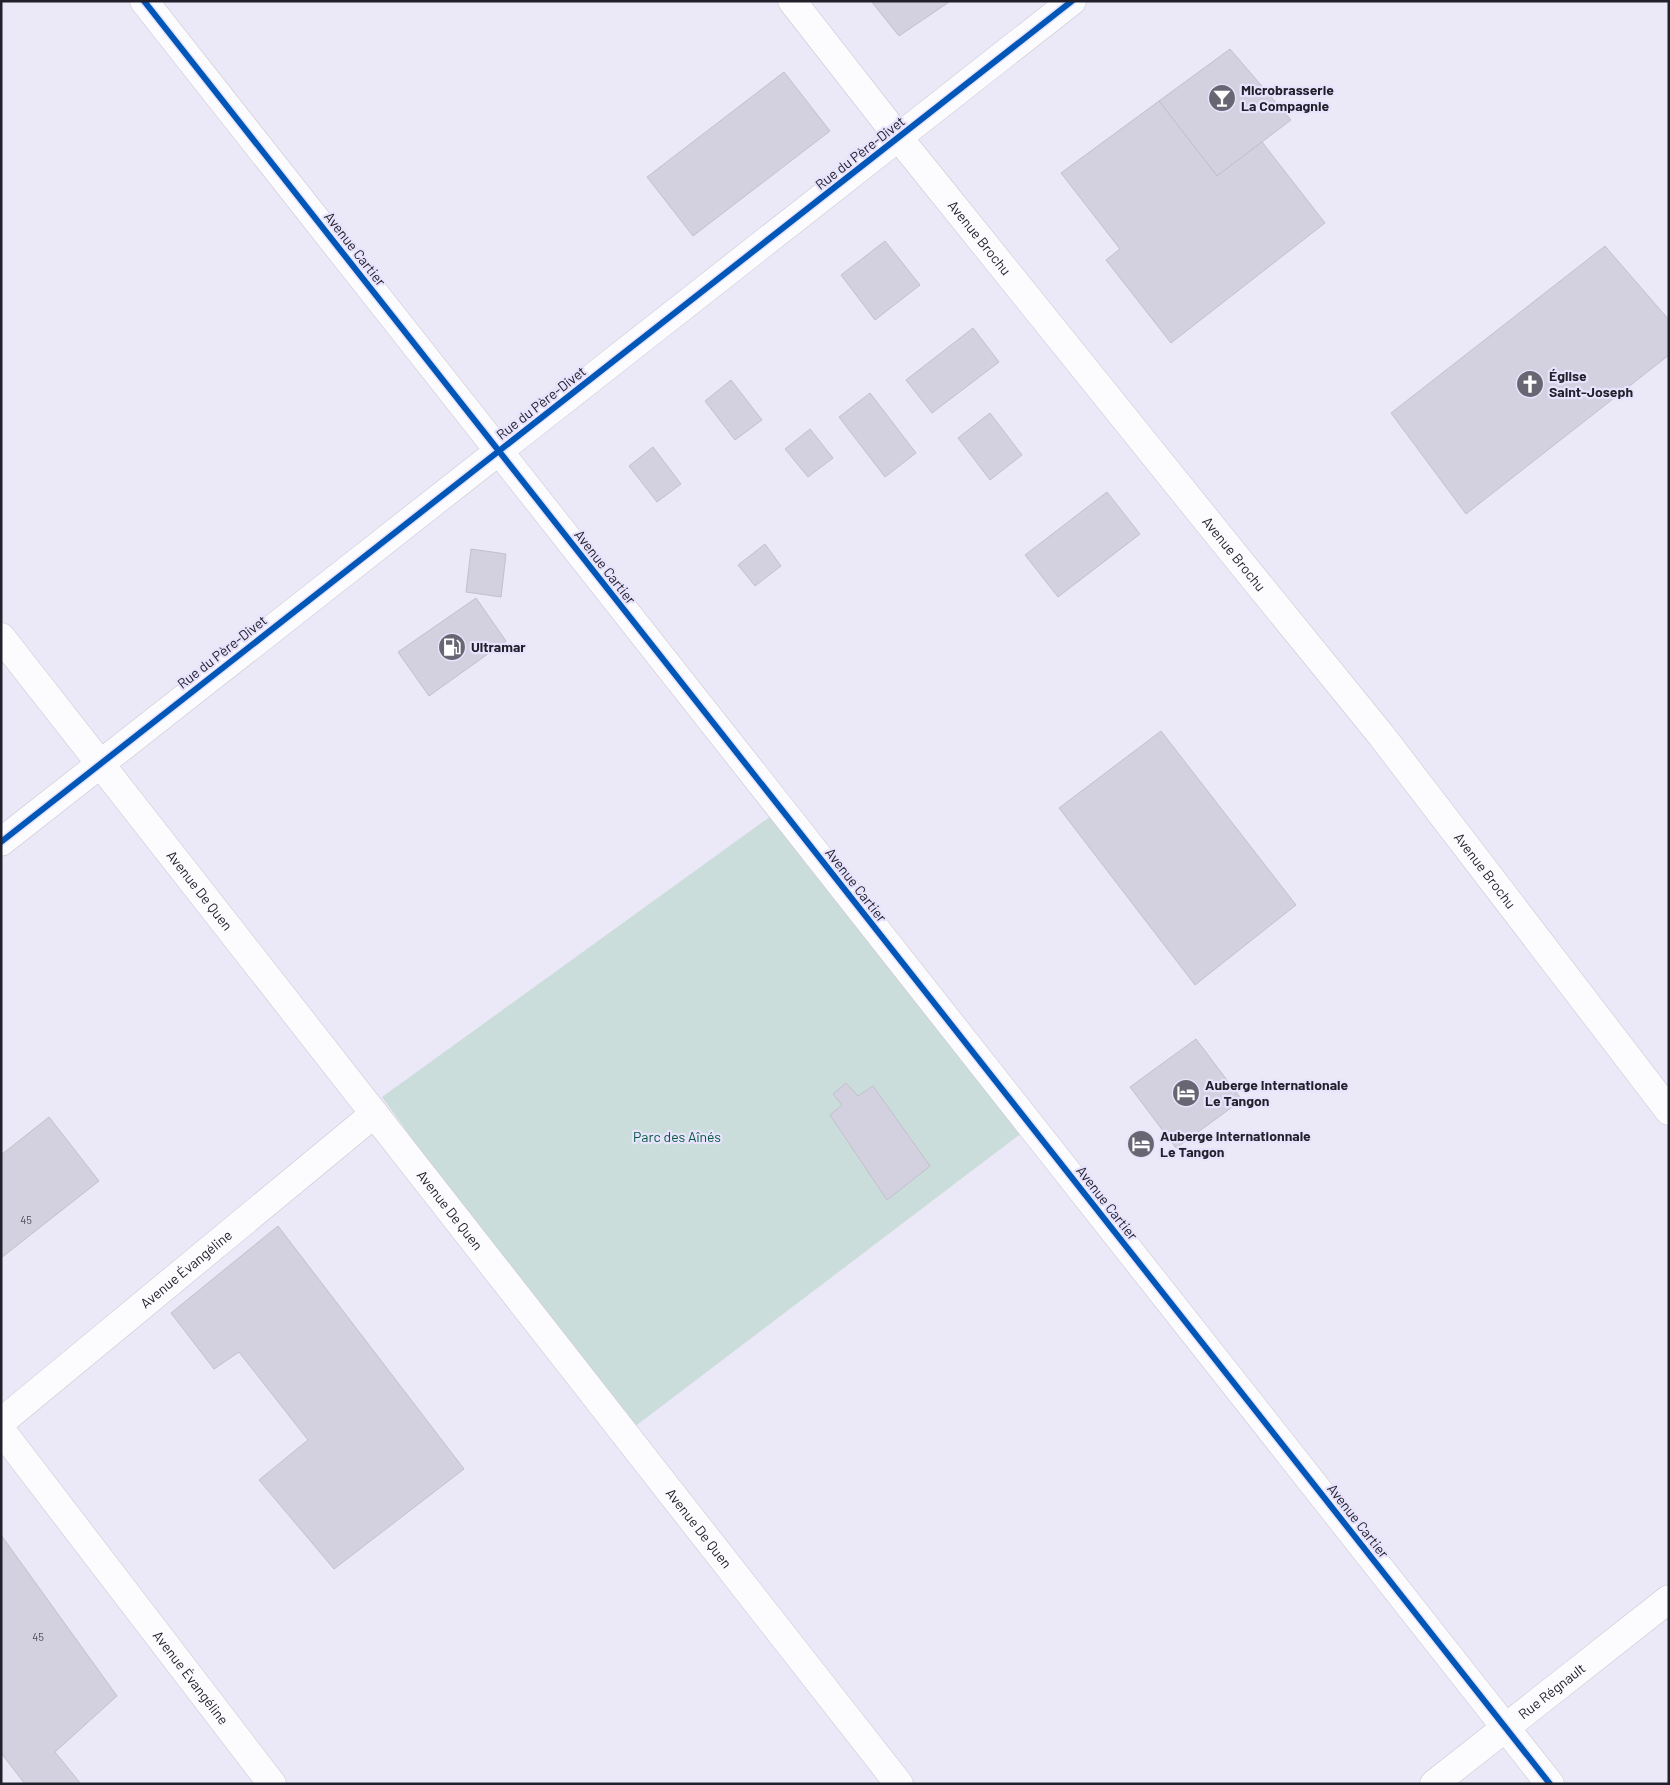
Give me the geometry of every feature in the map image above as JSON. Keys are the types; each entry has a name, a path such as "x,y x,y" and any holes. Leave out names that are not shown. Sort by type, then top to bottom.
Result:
{"street":[{"name":"Avenue Cartier","path":"144,1 1550,1784"},
{"name":"Avenue Brochu","path":"792,1 899,138 1224,544 1381,735 1669,1111"},
{"name":"Rue du Père-Divet","path":"1,842 1072,1"},
{"name":"Avenue De Quen","path":"1,637 898,1784"},
{"name":"Avenue Évangéline","path":"272,1784 1,1429 6,1418 374,1114"},
{"name":"Rue Régnault","path":"1434,1784 1669,1598"}],"green space":[{"name":"Parc des Aînés","path":"778,811 1031,1126 625,1434 382,1097"}],"building":[{"path":"871,1 949,1 949,2 899,36"},
{"path":"1230,49 1291,120 1217,176 1159,101"},
{"path":"784,72 830,131 693,236 647,177"},
{"path":"1159,101 1217,176 1262,142 1325,223 1171,343 1106,260 1120,249 1061,173"},
{"path":"885,241 920,285 875,320 841,275"},
{"name":"Église Saint-Joseph","path":"1605,246 1669,320 1669,355 1466,514 1391,413"},
{"path":"973,328 999,362 932,413 906,380"},
{"path":"731,380 762,420 735,440 705,401"},
{"path":"870,393 916,453 885,477 839,417"},
{"path":"990,413 1022,455 990,480 958,438"},
{"path":"810,429 833,458 808,477 785,449"},
{"path":"653,447 681,484 657,502 629,466"},
{"path":"1107,492 1140,534 1058,597 1025,555"},
{"path":"765,544 781,566 755,586 738,565"},
{"path":"471,549 506,554 501,597 466,592"},
{"name":"Ultramar","path":"476,598 506,641 429,696 398,652"},
{"path":"1161,731 1296,905 1195,985 1059,808"},
{"name":"Auberge Internationale Le Tangon","path":"1196,1039 1242,1100 1176,1148 1130,1087"},
{"path":"846,1083 858,1096 873,1086 930,1166 887,1200 830,1115 842,1105 833,1094"},
{"path":"49,1117 99,1181 1,1258 1,1155"},
{"path":"278,1226 464,1469 334,1569 259,1480 308,1440 239,1352 214,1369 171,1313"},
{"path":"1,1535 117,1696 55,1752 81,1784 25,1784 1,1753"}],"cycle path":[{"path":"144,1 1550,1784"},
{"path":"1,842 1072,1"}],"place":[{"name":"Microbrasserie La Compagnie","path":"1222,98"},
{"name":"Église Saint-Joseph","path":"1530,384"},
{"name":"Ultramar","path":"452,647"},
{"name":"Auberge Internationale Le Tangon","path":"1186,1093"},
{"name":"Auberge Internationnale Le Tangon","path":"1141,1144"}]}
